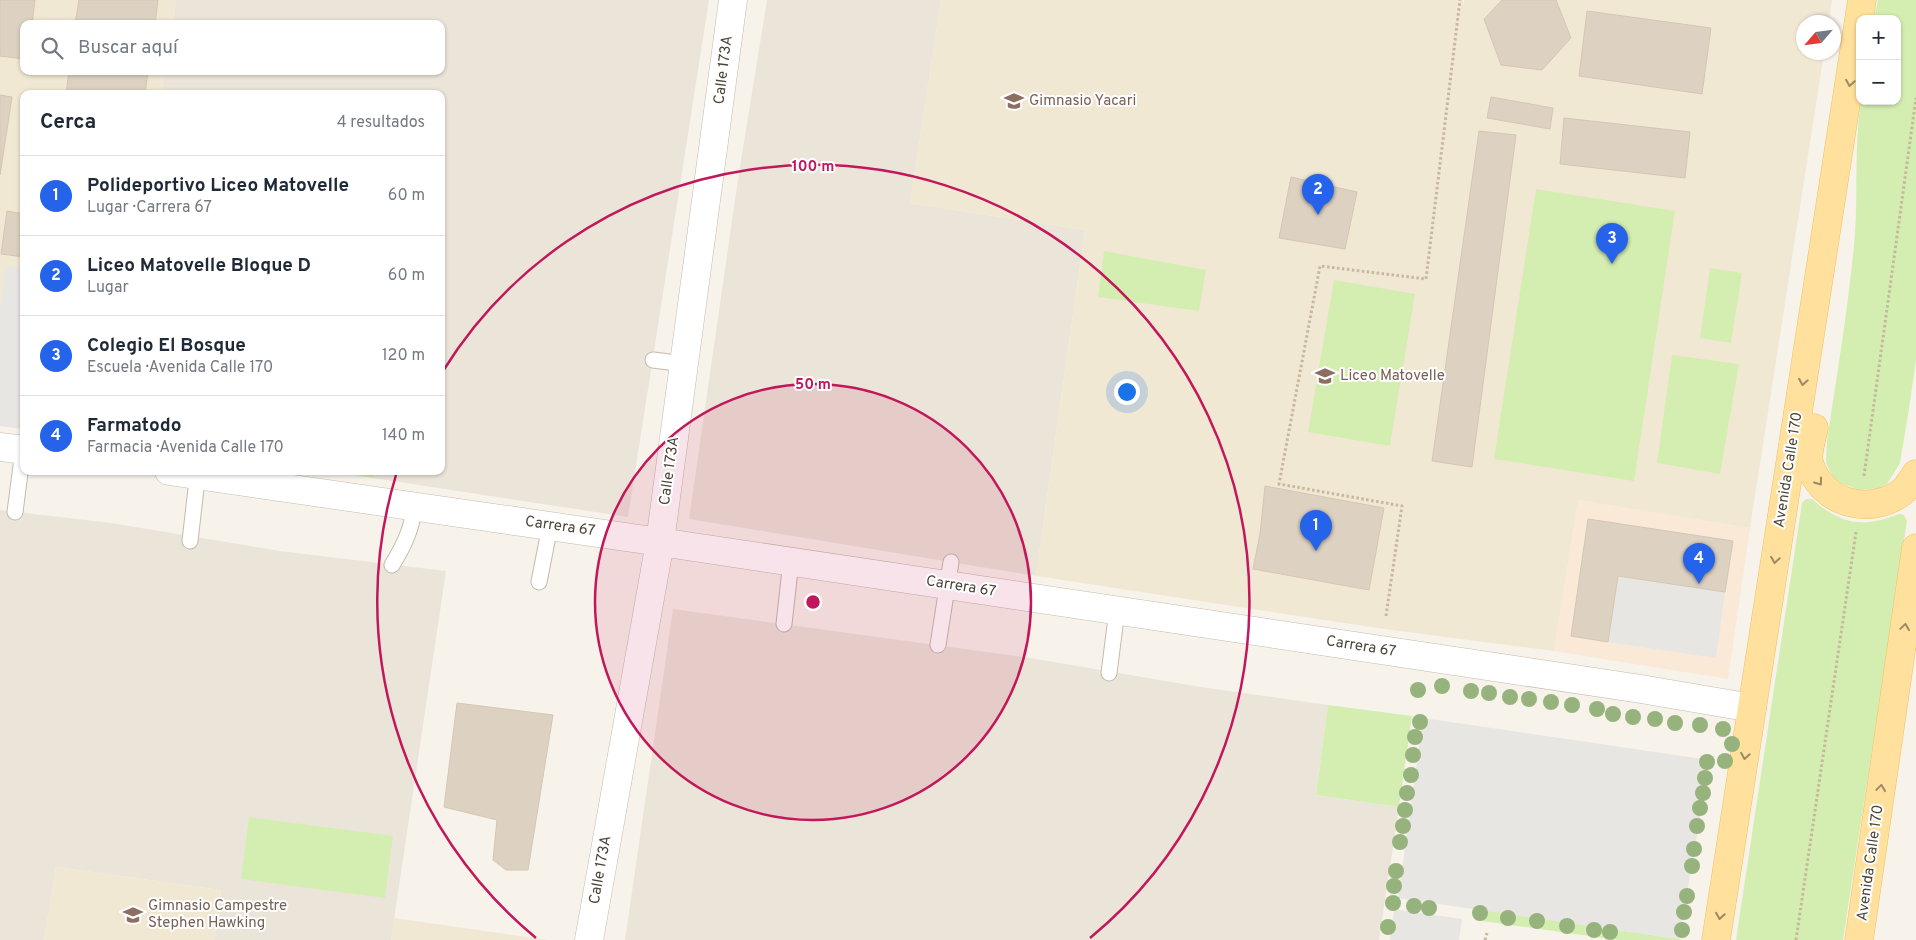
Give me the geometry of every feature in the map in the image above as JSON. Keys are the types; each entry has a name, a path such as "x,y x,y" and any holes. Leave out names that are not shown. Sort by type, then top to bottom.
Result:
{"main road":[{"name":"Avenida Calle 170","path":"1716,940 1862,0"},
{"path":"1841,140 1832,303 1808,460 1815,477 1826,491 1842,501 1860,506 1883,503 1903,491 1916,474"},
{"name":"Avenida Calle 170","path":"1860,940 1916,548"}],"street":[{"name":"Calle 173A","path":"589,940 660,542 686,364 733,0"},
{"path":"0,447 20,450"},
{"name":"Carrera 67","path":"211,475 791,561 949,573 1117,610 1641,689 1752,708"}],"lane":[{"path":"653,360 686,364"},
{"path":"15,512 20,475"},
{"path":"190,541 198,475"},
{"path":"392,564 404,546 411,529 415,506"},
{"path":"538,582 550,526"},
{"path":"784,624 791,561"},
{"path":"938,645 949,573"},
{"path":"1109,673 1117,610"}],"path":[{"path":"1386,616 1402,506 1279,484 1320,266 1426,279 1460,0"},
{"path":"1485,940 1486,933"}],"shaded area":[{"path":"0,0 176,0 174,20 20,20 20,75 164,75 162,90 20,90 20,428 0,426"},
{"path":"176,0 709,0 628,517 373,478 373,475 445,475 445,90 162,90 164,75 445,75 445,20 174,20"},
{"path":"767,0 941,0 910,203 1085,230 1036,576 689,519 738,179"},
{"path":"941,0 1463,0 1463,6 1464,0 1832,0 1830,15 1796,15 1796,60 1823,60 1750,528 1578,500 1554,651 1384,629 1036,576 1085,230 910,203"},
{"path":"6,266 20,268 20,428 0,426 0,309"},
{"path":"1578,500 1750,528 1728,679 1554,651"},
{"path":"0,510 111,523 280,551 446,571 391,940 214,940 221,890 56,867 44,940 0,940"},
{"path":"1618,576 1725,592 1716,658 1608,642"},
{"path":"673,609 1030,658 1201,687 1328,705 1316,795 1399,807 1379,940 625,940"},
{"path":"1423,718 1710,760 1679,939 1398,898"},
{"name":"Gimnasio Campestre Stephen Hawking","path":"56,867 221,890 214,940 44,940"},
{"path":"1394,909 1462,919 1459,940 1390,940"},
{"path":"394,918 548,940 391,940"}],"green space":[{"path":"1878,0 1916,0 1916,360 1900,463 1887,484 1878,489 1858,490 1834,480 1826,463 1827,441 1855,234 1861,105 1901,105 1901,15 1875,15"},
{"path":"1536,189 1675,211 1634,481 1494,459"},
{"path":"1104,251 1206,270 1199,311 1098,297"},
{"path":"1710,268 1742,273 1731,343 1700,338"},
{"path":"1334,280 1415,294 1390,446 1308,432"},
{"path":"1672,355 1739,364 1720,474 1657,463"},
{"path":"355,475 373,475 373,478"},
{"path":"1806,499 1812,499 1823,508 1843,519 1863,522 1899,514 1904,515 1907,521 1843,940 1736,940 1802,503"},
{"path":"1328,705 1412,716 1399,807 1316,795"},
{"path":"249,817 393,836 385,898 241,879"},
{"path":"1477,909 1682,940 1618,940 1475,920"}],"building":[{"path":"0,0 35,0 32,20 20,20 20,58 0,56"},
{"path":"79,0 158,0 156,20 76,20"},
{"path":"1502,0 1556,0 1571,38 1542,70 1501,65 1484,19"},
{"path":"1587,11 1711,28 1702,94 1579,76"},
{"path":"68,75 147,75 146,90 67,90"},
{"path":"0,95 12,97 0,175"},
{"path":"1491,97 1553,108 1550,129 1487,118"},
{"path":"1564,118 1690,132 1685,178 1560,164"},
{"path":"1479,131 1516,135 1472,467 1432,461"},
{"path":"1291,177 1357,192 1345,249 1279,238"},
{"path":"7,211 20,213 20,256 1,254"},
{"path":"1265,486 1384,508 1369,590 1253,569 1260,534"},
{"path":"1588,519 1733,541 1725,592 1618,576 1608,642 1571,636"},
{"path":"457,703 553,715 528,870 506,870 493,860 497,820 444,807"}],"place":[{"name":"Gimnasio Yacari","path":"1014,101"},
{"name":"Liceo Matovelle Bloque D","path":"1318,215"},
{"name":"Colegio El Bosque","path":"1612,264"},
{"name":"Liceo Matovelle","path":"1325,376"},
{"name":"Polideportivo Liceo Matovelle","path":"1316,551"},
{"name":"Farmatodo","path":"1699,584"},
{"name":"Gimnasio Campestre Stephen Hawking","path":"133,915"}]}
